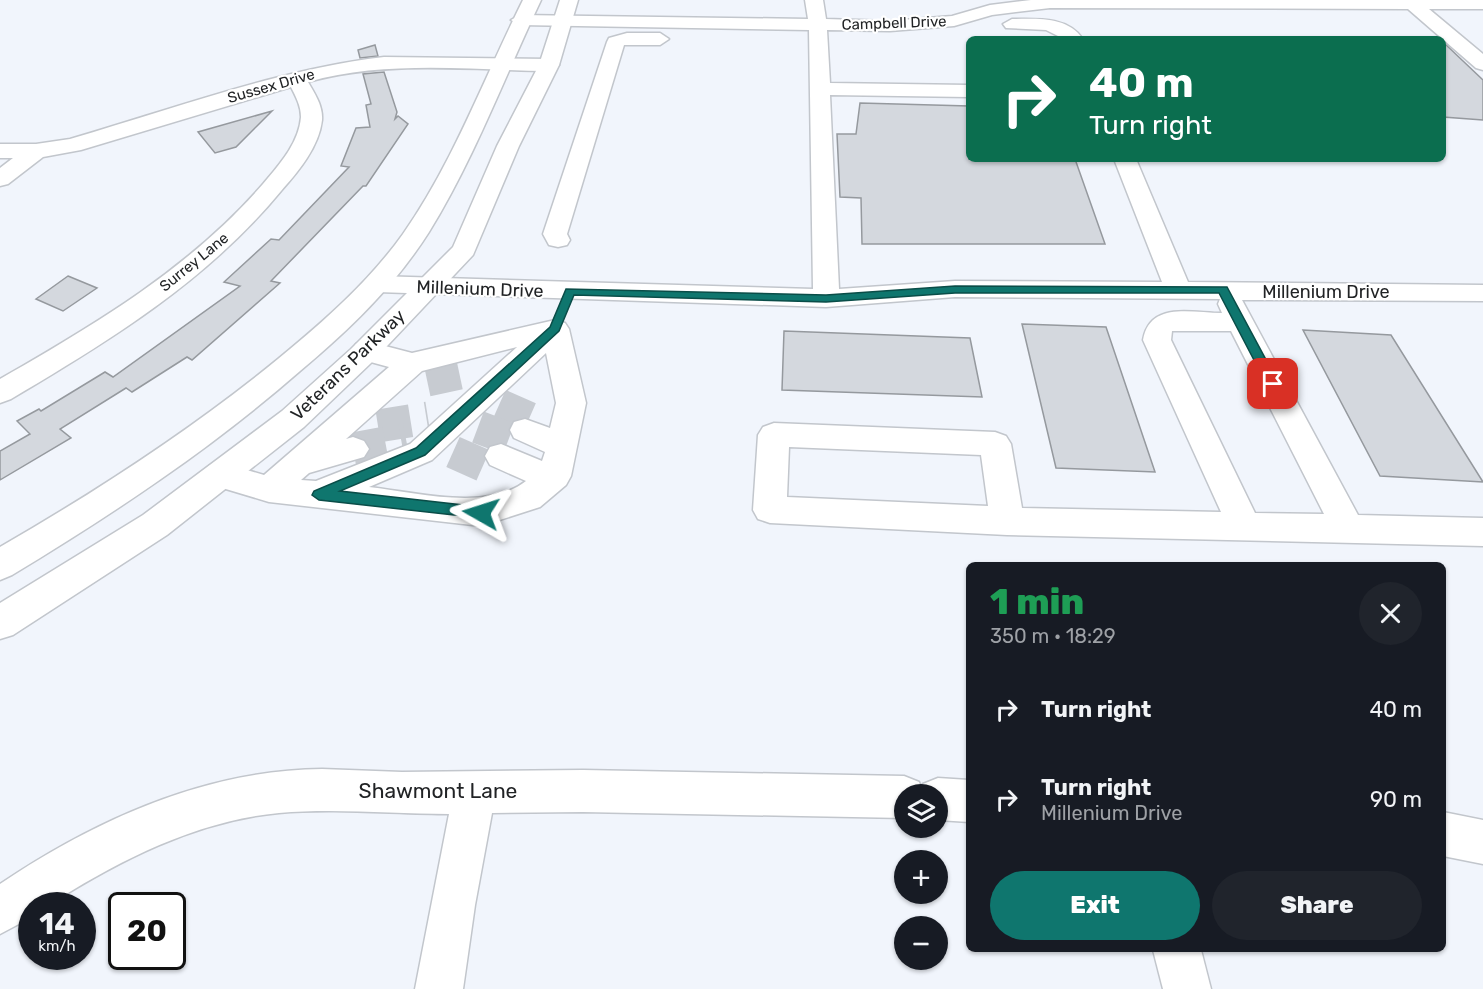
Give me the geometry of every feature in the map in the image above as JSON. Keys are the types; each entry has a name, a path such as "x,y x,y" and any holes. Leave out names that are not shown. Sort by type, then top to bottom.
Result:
{"main road":[{"name":"Veterans Parkway","path":"0,565 141,478 209,430 268,384 364,300 395,263 439,195 502,65 520,20 532,0"},
{"name":"Veterans Parkway","path":"0,623 155,525 301,411 366,351 464,250 508,146 549,65 569,0"},
{"name":"Campbell Drive","path":"520,20 812,15 890,26 954,21 990,10 1050,3 1410,2 1483,4"},
{"path":"1410,2 1483,64"},
{"path":"558,240 555,234 616,42 812,15 818,89 826,298"},
{"path":"954,21 1056,26 1068,30 1072,36"},
{"name":"Sussex Drive","path":"0,151 36,151 107,137 295,78 332,69 384,63 549,65"},
{"name":"Surrey Lane","path":"0,392 74,349 192,267 215,249 265,198 293,161 309,131 311,120 308,99 295,78"},
{"path":"818,89 966,91"},
{"path":"0,179 36,151"},
{"path":"1126,162 1178,290"},
{"name":"Millenium Drive","path":"377,284 427,288 826,298 955,289 1483,293"},
{"path":"1223,290 1348,529"},
{"path":"268,489 299,463 354,427 451,409 518,362 555,329 570,291"},
{"path":"1240,322 1165,322 1158,327 1157,340 1244,526"},
{"path":"319,495 421,452 451,409 555,329"},
{"path":"220,475 268,489 481,513 550,468 571,403 555,329"},
{"path":"366,351 451,409"},
{"path":"301,411 354,427"},
{"path":"1007,521 995,444 774,435 770,510 1007,521 1483,532"},
{"path":"550,468 512,443 550,468"},
{"name":"Shawmont Lane","path":"0,911 77,860 134,832 243,797 347,790 402,793 773,793 894,797"},
{"path":"439,989 452,904 475,792"},
{"path":"948,800 966,801"},
{"path":"1446,835 1483,842"},
{"path":"1177,952 1186,989"}],"building":[{"path":"375,45 378,56 360,58 358,50"},
{"path":"1446,45 1483,80 1483,120 1446,117"},
{"path":"384,72 397,112 395,119 398,116 408,124 366,186 363,186 271,281 280,283 192,360 187,357 132,392 126,388 60,429 71,438 0,480 0,451 30,434 17,421 39,409 41,411 105,372 113,377 240,286 224,282 271,239 279,240 349,167 341,166 356,128 370,127 366,105 371,104 363,74"},
{"path":"860,103 966,106 966,162 1076,162 1105,244 862,244 861,198 840,197 837,134 856,134"},
{"path":"272,111 236,147 215,153 198,132"},
{"path":"68,276 97,288 63,311 36,299"},
{"path":"1022,324 1106,327 1155,472 1056,468"},
{"path":"1303,330 1391,335 1483,482 1380,476"},
{"path":"784,331 970,338 982,397 782,390"}],"tunnel":[{"path":"427,380 474,370"},
{"path":"499,405 533,420"},
{"path":"378,426 428,418"},
{"path":"478,427 515,441"},
{"path":"353,449 406,439"},
{"path":"453,452 489,468"}],"route":[{"path":"481,513 319,495 421,452 555,329 570,291 826,298 955,289 1223,290 1273,384"}]}
